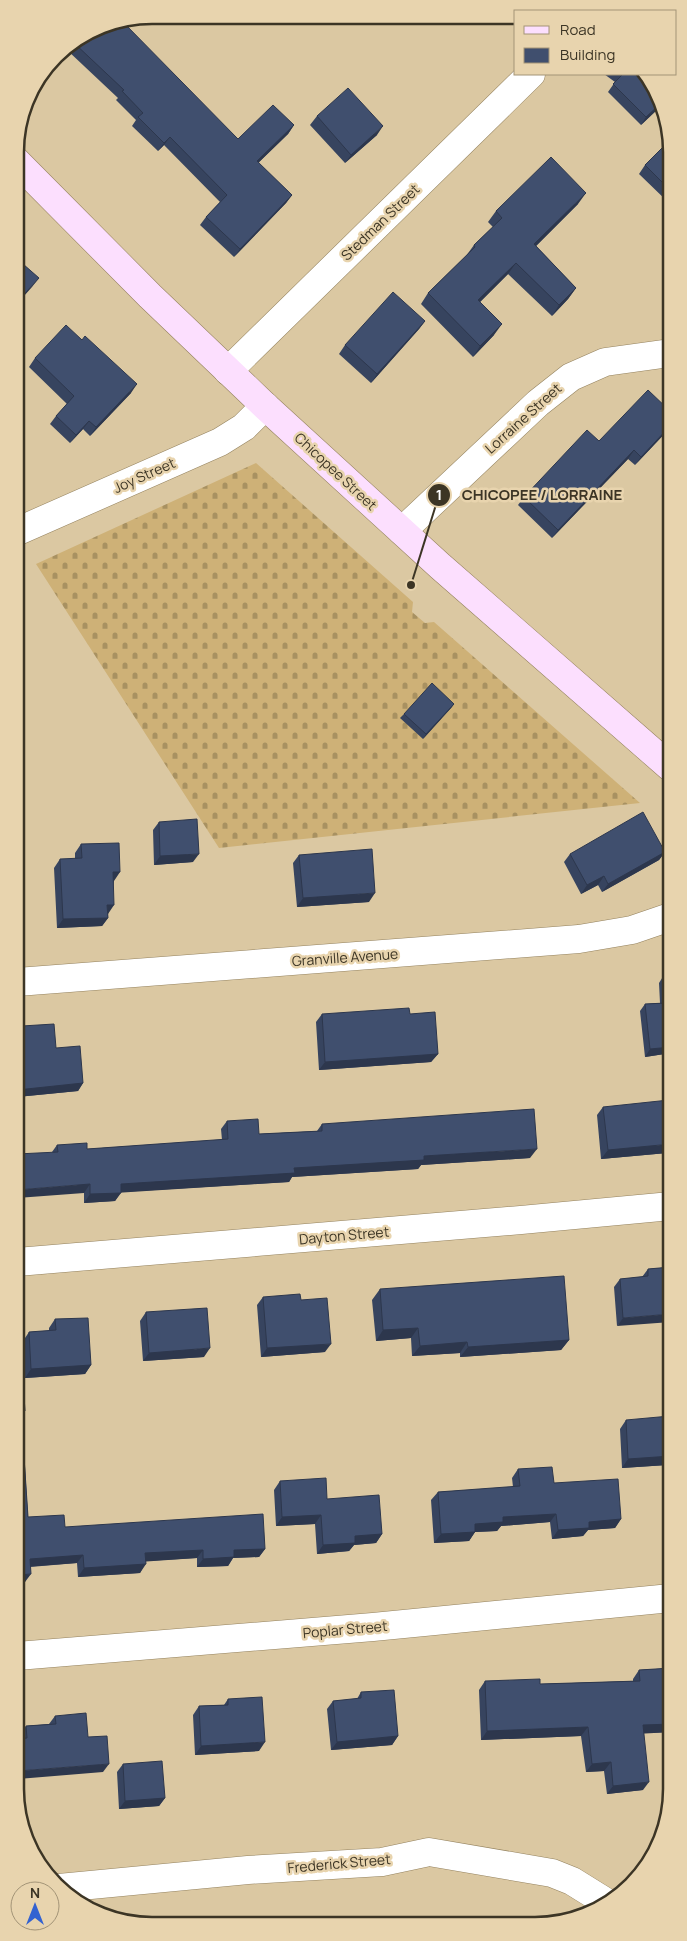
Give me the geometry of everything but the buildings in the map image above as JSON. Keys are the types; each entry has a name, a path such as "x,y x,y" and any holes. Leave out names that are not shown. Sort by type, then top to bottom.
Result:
{"main road":[{"name":"Chicopee Street","path":"24,169 150,296 265,406 402,531 663,758"}],"street":[{"name":"Stedman Street","path":"228,371 530,75"},
{"name":"Lorraine Street","path":"402,531 538,403 571,377 605,362 663,354"},
{"name":"Joy Street","path":"24,528 220,442 244,427 265,406"},
{"name":"Granville Avenue","path":"24,981 579,939 632,930 663,919"},
{"name":"Dayton Street","path":"24,1261 663,1207"},
{"name":"Poplar Street","path":"24,1656 363,1628 663,1599"},
{"name":"Frederick Street","path":"69,1887 248,1870 382,1862 429,1852 552,1873 572,1881 601,1899"}],"green space":[{"path":"256,463 413,602 412,612 425,623 434,622 640,803 219,848 36,564"}],"place":[{"name":"CHICOPEE / LORRAINE","path":"411,585"}]}
